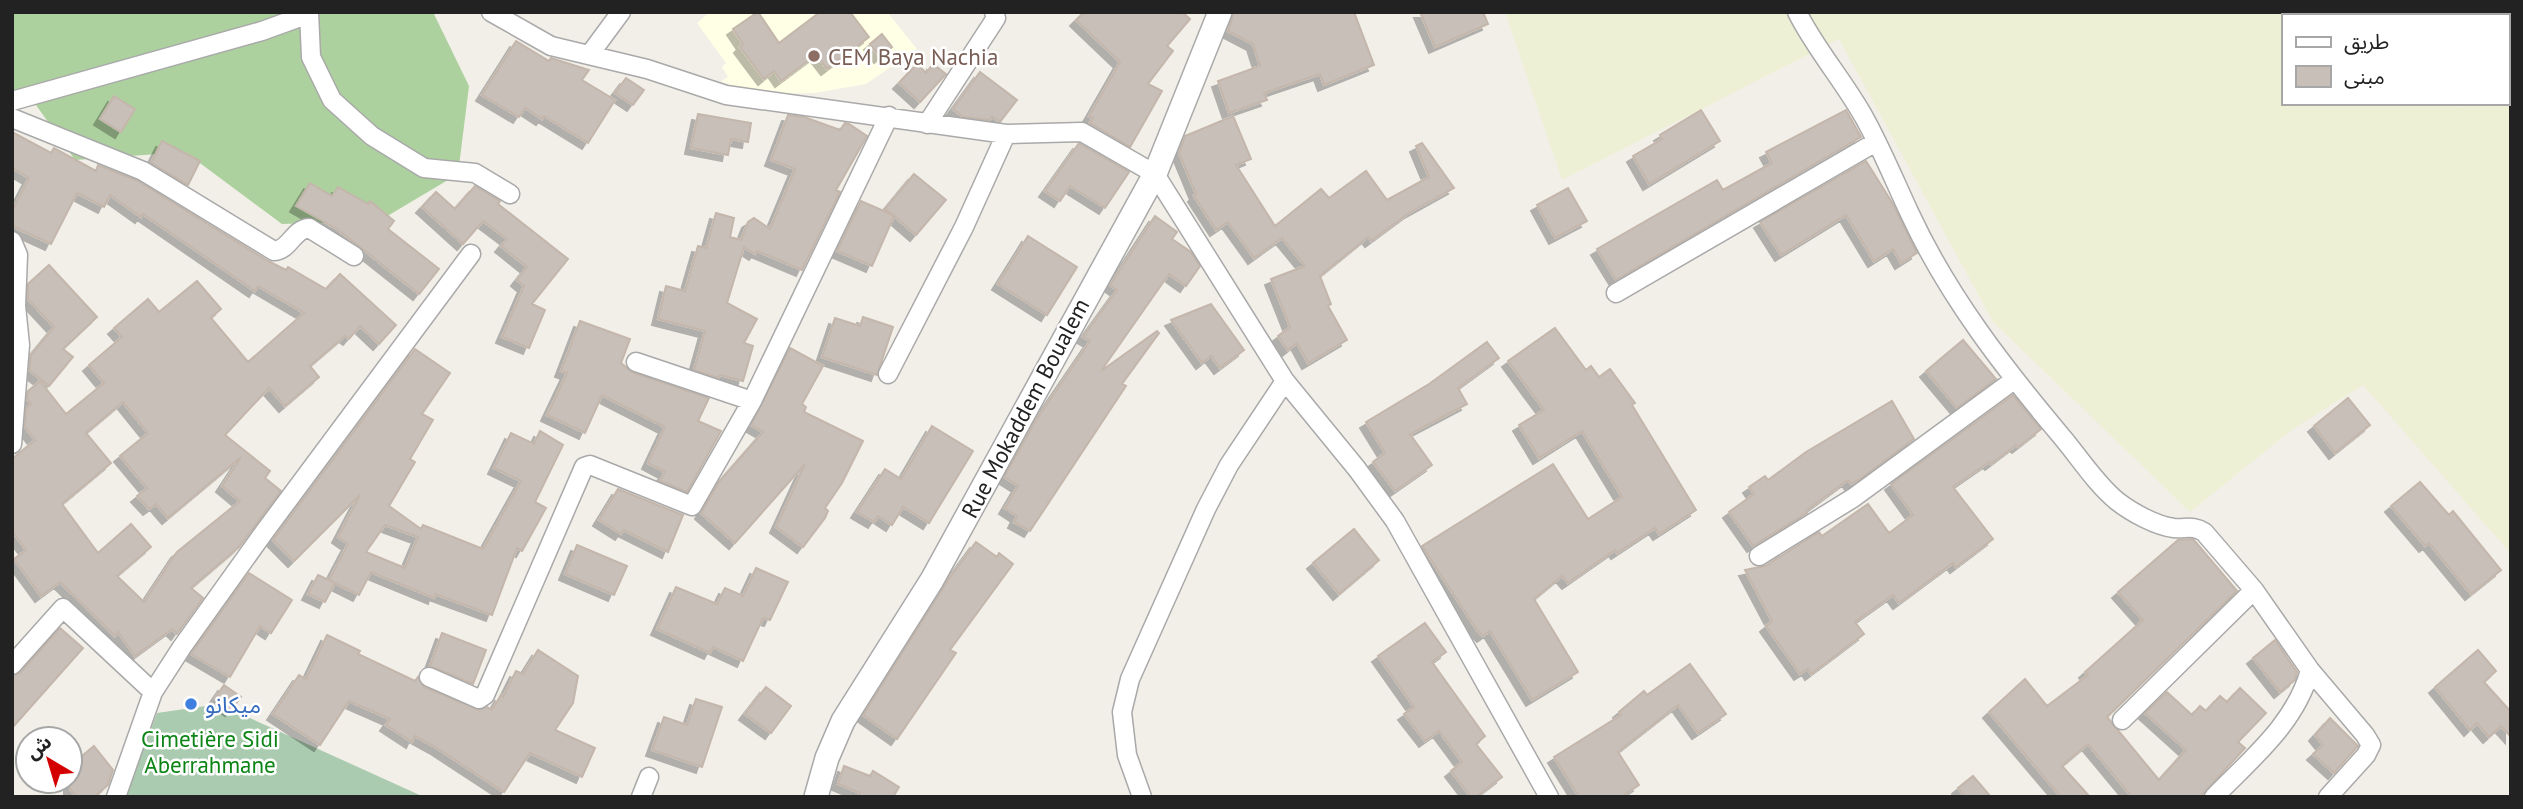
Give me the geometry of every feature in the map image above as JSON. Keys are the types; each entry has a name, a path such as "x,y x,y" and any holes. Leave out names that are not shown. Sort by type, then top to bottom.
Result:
{"street":[{"path":"491,12 551,46 590,54 726,95 1006,134 1082,132 1155,174 1285,381 1357,469 1395,521 1549,797"},
{"path":"590,54 621,12"},
{"path":"927,124 996,18 994,12"},
{"name":"Rue Mokaddem Boualem","path":"816,797 827,758 843,722 932,580 1155,174 1220,12"},
{"path":"1797,12 1813,44 1829,60 1877,142 1900,187 1910,214 1959,302 2014,380 2116,501 2140,515 2172,528 2196,527 2204,532 2254,590 2311,670 2359,727 2371,745 2366,755 2328,797"},
{"path":"12,101 236,38 309,13 311,57 332,100 362,127 424,168 475,173 510,194"},
{"path":"429,677 479,699 485,695 584,467 590,466 692,506 752,401 889,116"},
{"path":"12,118 143,171 274,251 285,247 300,230 309,228 354,256"},
{"path":"888,374 964,227 1006,134"},
{"path":"1616,293 1877,142"},
{"path":"12,242 18,255 16,306 20,345 12,413 15,438 12,444"},
{"path":"116,797 153,692 265,531 471,254"},
{"path":"636,362 752,401"},
{"path":"1759,556 1853,498 2014,380"},
{"path":"1142,797 1127,755 1122,712 1130,679 1223,476 1285,381"},
{"path":"2122,720 2254,590"},
{"path":"12,664 63,608 153,692"},
{"path":"2214,797 2289,718 2304,692 2311,670"},
{"path":"641,797 649,777"}],"shaded area":[{"name":"CEM Baya Nachia","path":"710,12 887,12 917,49 866,84 814,93 773,94 738,88 721,81 728,77 722,67 726,63 697,23"},
{"path":"1505,12 2351,12 2353,14 2282,14 2282,105 2509,105 2511,80 2511,554 2363,385 2293,429 2190,512 1993,322 1839,39 1562,180"}],"green space":[{"path":"12,12 433,12 469,86 458,174 379,221 282,224 185,152 75,160 31,98 12,88"},
{"name":"Cimetière Sidi Aberrahmane","path":"219,704 424,797 125,797 157,713"}],"building":[{"path":"758,12 779,43 820,12 850,12 869,37 827,69 816,55 781,81 774,71 764,79 740,47 743,44 733,29"},
{"path":"1084,12 1182,12 1190,19 1167,46 1173,51 1148,84 1162,91 1130,147 1090,123 1093,118 1089,116 1120,62 1076,20"},
{"path":"1234,12 1354,12 1374,65 1324,85 1320,74 1264,93 1267,100 1229,113 1218,81 1260,66 1253,44 1228,31"},
{"path":"1420,12 1483,12 1488,24 1435,47"},
{"path":"882,34 892,47 880,57 870,44"},
{"path":"516,41 549,61 551,58 589,70 582,80 615,100 588,143 544,116 542,119 525,108 519,117 482,95"},
{"path":"917,64 926,73 933,64 946,74 920,102 899,83"},
{"path":"980,72 1017,100 1000,122 992,117 989,120 963,117 953,109"},
{"path":"626,78 644,90 633,105 615,93"},
{"path":"114,96 135,109 121,132 100,119"},
{"path":"1701,110 1720,141 1649,184 1633,156 1662,139 1660,135"},
{"path":"1846,110 1861,137 1616,280 1597,249 1717,180 1723,190 1772,163 1766,152"},
{"path":"698,114 751,123 748,142 731,139 728,155 691,148"},
{"path":"788,115 804,117 840,130 845,123 849,124 867,136 836,190 840,192 802,270 757,251 755,254 744,247 727,303 757,319 744,343 753,346 743,381 720,375 718,378 694,370 705,331 658,319 666,286 685,291 698,246 706,248 716,213 734,218 730,237 741,240 748,222 754,218 770,229 795,169 771,160"},
{"path":"1233,116 1251,159 1236,165 1275,226 1321,189 1329,198 1366,171 1387,200 1429,177 1416,146 1422,143 1454,188 1409,213 1371,241 1368,237 1320,276 1331,304 1328,306 1347,340 1308,363 1297,343 1288,350 1278,336 1290,327 1271,279 1305,266 1282,238 1254,258 1228,222 1216,230 1194,196 1196,194 1179,153 1185,136"},
{"path":"12,132 51,153 54,148 96,171 98,165 138,181 268,261 286,270 288,267 326,289 340,274 396,325 379,344 360,326 349,339 345,336 310,366 319,377 285,406 269,388 225,435 270,471 265,478 281,491 239,547 191,588 203,598 177,634 172,629 135,656 118,632 115,636 60,582 41,596 14,559 26,550 12,531 12,459 35,440 25,427 26,408 31,404 27,399 28,391 40,381 66,414 104,383 89,365 122,337 114,328 148,299 159,312 197,281 221,309 211,318 248,362 304,313 258,286 255,291 143,214 141,217 110,195 104,207 77,193 51,244 12,226 12,211 29,178 12,168","holes":["123,402 148,433 120,456 147,488 137,496 149,509 156,504 168,518 241,457 222,486 240,501 177,552 144,602 117,576 151,547 131,524 98,553 62,504 111,463 86,433"]},
{"path":"162,141 200,161 188,185 151,163"},
{"path":"1079,143 1129,172 1105,208 1070,186 1060,201 1045,191"},
{"path":"1866,161 1893,204 1917,253 1901,263 1893,249 1874,261 1846,215 1781,255 1760,222"},
{"path":"914,174 946,200 916,235 894,216 872,266 837,251 861,201 893,215 885,209"},
{"path":"310,183 332,196 338,187 368,204 370,201 394,221 388,229 439,269 419,294 337,229 296,206"},
{"path":"475,186 500,201 498,204 568,259 532,304 545,310 529,348 502,337 524,286 517,280 527,267 501,246 507,239 483,221 463,244 422,207 436,192 455,209"},
{"path":"1568,188 1587,221 1555,238 1537,205"},
{"path":"1155,216 1177,232 1172,239 1191,252 1200,266 1186,286 1169,274 1101,371 1157,331 1159,333 1122,384 1126,386 1030,531 1014,522 1017,516 1005,508 1018,486 1004,477 1036,420 1090,341 1083,337 1117,290 1110,285"},
{"path":"1028,236 1077,267 1047,315 998,284"},
{"path":"49,265 97,317 63,349 73,357 49,386 29,370 31,355 54,327 28,299 28,284"},
{"path":"1211,304 1244,350 1220,368 1211,356 1202,363 1171,320"},
{"path":"863,317 893,327 877,375 822,357 835,318 860,326"},
{"path":"580,321 630,339 621,363 632,372 709,398 698,421 721,431 687,492 660,481 665,472 648,463 665,427 602,395 585,433 547,415 567,373 561,371"},
{"path":"1555,328 1586,370 1591,366 1599,377 1610,369 1635,403 1632,405 1696,510 1659,534 1655,528 1617,553 1615,550 1568,583 1562,576 1534,599 1578,672 1532,700 1490,631 1483,636 1477,630 1422,546 1553,464 1588,519 1622,497 1582,431 1539,458 1519,425 1544,410 1508,361"},
{"path":"1963,340 1996,379 1957,408 1926,371"},
{"path":"1487,342 1499,358 1458,388 1467,404 1410,434 1432,465 1395,491 1373,462 1385,453 1366,422 1429,384"},
{"path":"790,348 823,366 802,404 806,407 804,412 863,441 842,483 825,508 828,511 825,518 803,547 776,527 805,464 735,543 701,513 719,482 763,432 751,425"},
{"path":"415,349 450,373 422,414 433,420 410,459 415,462 389,506 421,529 423,525 483,549 521,481 494,468 511,433 534,444 540,431 563,445 535,502 546,508 522,551 517,548 492,615 435,594 434,598 371,572 359,595 329,580 348,544 338,537 360,495 294,561 273,540","holes":["385,525 418,537 405,568 366,552"]},
{"path":"2013,395 2041,429 2018,447 2016,445 1953,487 1993,539 1956,567 1953,563 1899,603 1893,595 1855,622 1864,634 1811,674 1808,669 1800,674 1766,626 1772,621 1745,570 1765,566 1819,532 1822,536 1868,504 1889,533 1913,515 1891,484"},
{"path":"2348,398 2370,425 2335,453 2314,426"},
{"path":"1892,401 1914,439 1860,479 1851,484 1848,480 1806,511 1807,513 1753,546 1729,512 1754,494 1749,487 1765,476 1768,480 1806,452"},
{"path":"932,426 973,451 929,523 903,507 892,525 878,516 874,522 857,512 885,469 901,479"},
{"path":"2420,482 2449,515 2453,511 2501,570 2471,594 2429,543 2425,546 2391,506"},
{"path":"618,489 683,515 668,552 624,530 621,534 599,520"},
{"path":"1354,529 1379,560 1339,594 1313,563"},
{"path":"2193,539 2237,591 2107,717 2159,780 2186,750 2145,713 2167,692 2192,715 2200,706 2206,711 2220,696 2227,702 2240,688 2266,713 2238,742 2245,748 2200,797 2132,797 2088,744 2062,766 2090,797 2061,797 1989,712 2025,679 2047,706 2088,675 2085,672 2143,620 2118,592 2178,540"},
{"path":"976,542 997,557 999,553 1013,564 950,650 956,653 897,739 863,715 948,580"},
{"path":"577,545 627,566 614,595 565,574"},
{"path":"756,568 788,582 770,620 763,618 743,661 713,647 710,653 657,629 676,587 717,604 725,588 743,596"},
{"path":"249,573 292,600 271,633 260,626 230,677 191,654"},
{"path":"318,575 335,583 325,602 308,594"},
{"path":"1425,623 1446,652 1432,662 1485,736 1476,744 1502,777 1476,797 1471,797 1451,771 1462,762 1439,731 1425,741 1404,714 1414,707 1378,656"},
{"path":"60,628 83,648 12,728 12,676 20,673"},
{"path":"442,633 486,650 473,684 430,666"},
{"path":"327,635 360,651 358,654 415,681 418,677 424,687 479,710 487,707 492,710 501,695 503,697 516,671 523,674 538,650 578,676 573,703 555,730 595,748 582,777 530,753 504,792 415,736 412,742 386,725 390,719 349,701 320,745 273,714 299,675 306,679"},
{"path":"2275,640 2297,672 2295,680 2280,692 2253,658"},
{"path":"2478,650 2496,671 2484,682 2511,712 2511,737 2501,726 2489,737 2477,723 2470,730 2435,687"},
{"path":"1690,664 1726,714 1698,733 1678,705 1618,752 1639,785 1621,797 1579,797 1554,757 1621,715 1619,712 1644,691 1647,695"},
{"path":"224,685 241,697 231,710 215,698"},
{"path":"766,687 791,706 771,733 745,714"},
{"path":"696,699 722,707 702,767 652,750 664,717 687,725"},
{"path":"2330,718 2358,746 2334,773 2313,754 2323,745 2315,735"},
{"path":"94,746 113,770 108,785 94,797 74,795 84,795 84,754"},
{"path":"844,766 870,776 873,771 899,787 893,797 858,797 860,793 838,784"},
{"path":"1973,776 1991,797 1965,797 1958,788"}],"place":[{"name":"CEM Baya Nachia","path":"814,56"},
{"name":"ميكانو","path":"191,704"}]}
